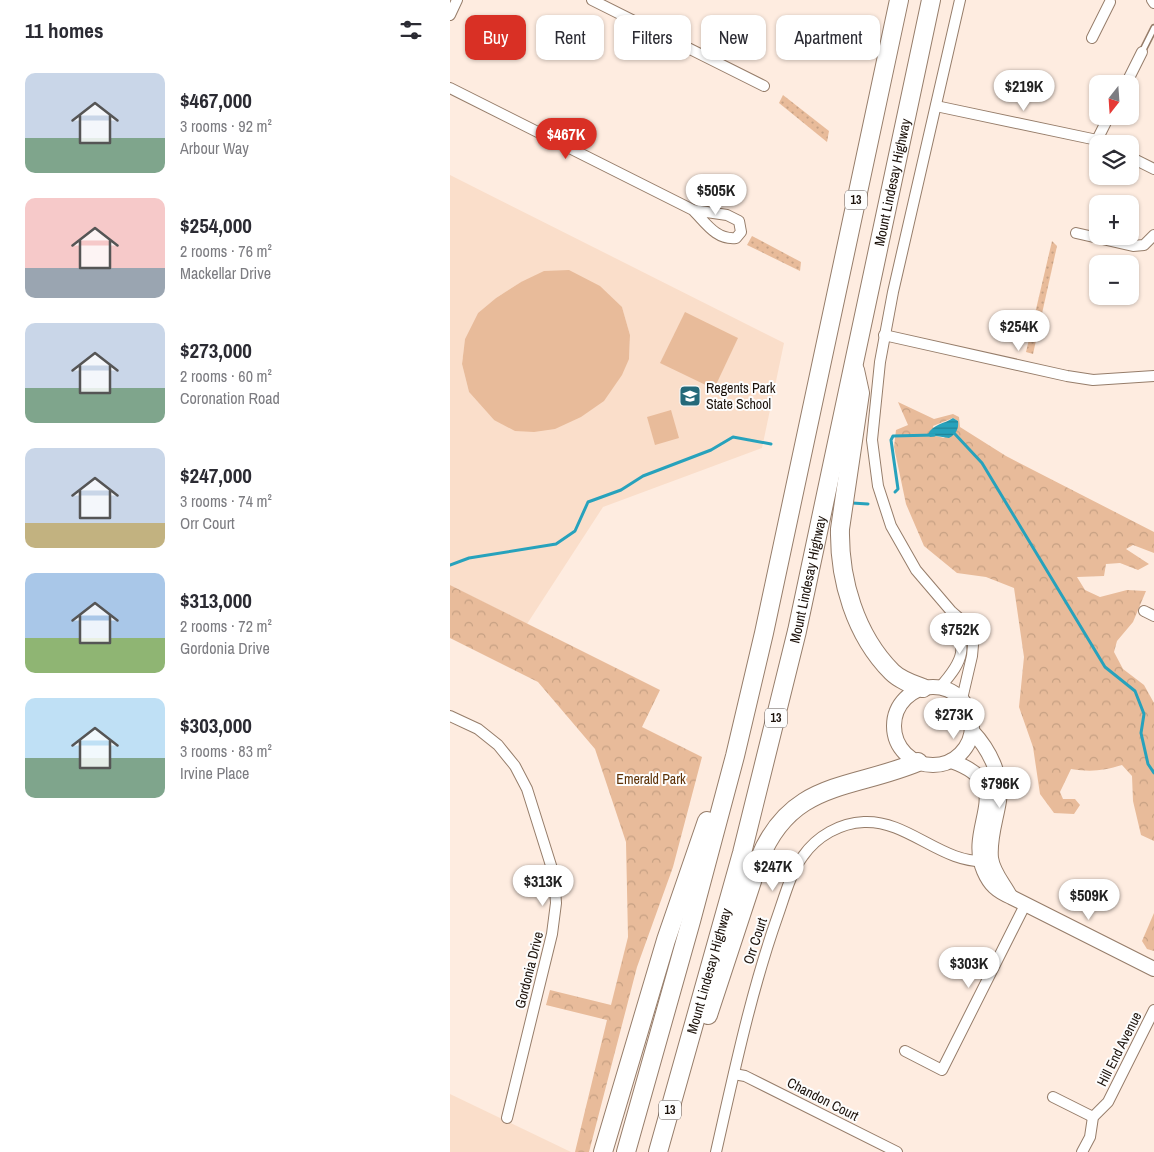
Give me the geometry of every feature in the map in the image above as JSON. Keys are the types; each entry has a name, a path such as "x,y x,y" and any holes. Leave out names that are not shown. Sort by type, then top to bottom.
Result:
{"highway":[{"name":"13","path":"626,1152 735,756 766,624 899,0"},
{"name":"Mount Lindesay Highway","path":"658,1152 742,853 780,704 931,0"},
{"path":"854,364 860,393 840,529 840,549 846,586 857,618 883,662 900,678 931,688"},
{"path":"603,1152 666,940 719,784 735,756"},
{"path":"681,1068 701,1036 757,865 763,849 775,829 798,805 819,793 898,770 918,762"}],"street":[{"path":"450,14 457,0"},
{"path":"592,0 764,86"},
{"path":"960,0 884,335 872,440 878,486 891,526 916,570 951,611 966,624 973,645 962,699"},
{"path":"1092,38 1110,1"},
{"path":"1130,75 1142,52"},
{"path":"450,88 693,210"},
{"path":"936,106 1089,140"},
{"path":"1139,162 1154,169"},
{"path":"1076,233 1133,246 1144,245 1154,235"},
{"path":"884,335 1093,380 1154,376"},
{"path":"931,688 956,669 960,659 962,648 961,636 951,611"},
{"path":"931,688 952,691 962,699 969,709 972,720 972,731 966,749 951,761 940,765 918,762 908,756 901,749 896,739 894,723 898,708 904,699 913,692 931,688"},
{"name":"Gordonia Drive","path":"450,716 478,729 498,745 515,766 527,789 554,875 556,903 552,934 507,1118"},
{"path":"972,731 981,741 998,777 1000,786 999,801 986,861"},
{"path":"951,761 972,770 979,776 987,792 979,847 986,861 997,874 1011,897 1154,970"},
{"name":"Orr Court","path":"716,1152 766,950 788,886 802,857 820,837 848,824 876,822 889,825 961,859 986,861"},
{"path":"905,1051 942,1070 1025,905"},
{"name":"Hill End Avenue","path":"1093,1116 1108,1102 1154,1010"},
{"name":"Chandon Court","path":"734,1074 745,1076 897,1152"},
{"path":"1053,1097 1093,1116 1090,1137 1082,1152"}],"lane":[{"path":"1142,52 1154,28"}],"shaded area":[{"name":"Regents Park State School","path":"450,175 784,343 762,448 603,507 527,624 450,585","holes":["521,282 622,307 630,335 629,359 494,420 469,392 462,364 465,339 478,313 496,298"]},
{"path":"450,1094 571,1152 450,1152"}],"green space":[{"path":"783,95 829,131 827,142 779,103"},
{"path":"752,236 801,262 800,271 747,245"},
{"path":"1052,241 1057,246 1033,354 1026,352"},
{"path":"569,270 600,286 622,307 630,335 629,359 622,375 604,401 581,417 555,429 534,432 515,431 494,420 469,392 462,364 465,339 478,313 496,298 521,282 544,271"},
{"path":"685,312 738,338 714,389 660,363"},
{"path":"898,402 934,419 953,414 959,417 960,427 1006,456 1154,532 1154,553 1133,545 1126,549 1149,564 1138,570 1120,563 1106,564 1104,576 1077,577 1085,590 1100,597 1127,590 1146,591 1133,622 1117,641 1114,652 1123,669 1144,685 1154,703 1154,841 1141,835 1133,801 1132,776 1122,765 1109,769 1071,769 1060,792 1063,799 1075,799 1080,805 1074,814 1054,813 1040,794 1033,747 1019,707 1024,657 1014,588 986,577 957,573 924,546 906,504 894,447 896,430 908,425","holes":["953,418 958,421 944,438 936,436 933,426"]},
{"path":"671,410 679,438 655,445 647,417"},
{"name":"Emerald Park","path":"450,585 660,690 642,727 702,757 673,867 637,967 589,1152 575,1152 607,1020 546,1005 550,990 611,1005 628,937 626,842 595,749 538,682 450,638"},
{"path":"1154,913 1154,951 1147,949 1142,941"}],"water":[{"path":"953,418 958,421 958,424 953,435 949,438 930,437 928,434 933,428"}],"waterway":[{"path":"954,433 982,463 1105,667 1135,691 1144,714 1141,733 1148,764 1154,773"},
{"path":"895,492 898,489 891,440 893,436 934,435"},
{"path":"450,565 469,558 556,544 575,531 588,502 621,490 643,476 711,450 733,437 771,444"},
{"path":"852,503 868,504"}],"place":[{"name":"Regents Park State School","path":"690,396"}]}
